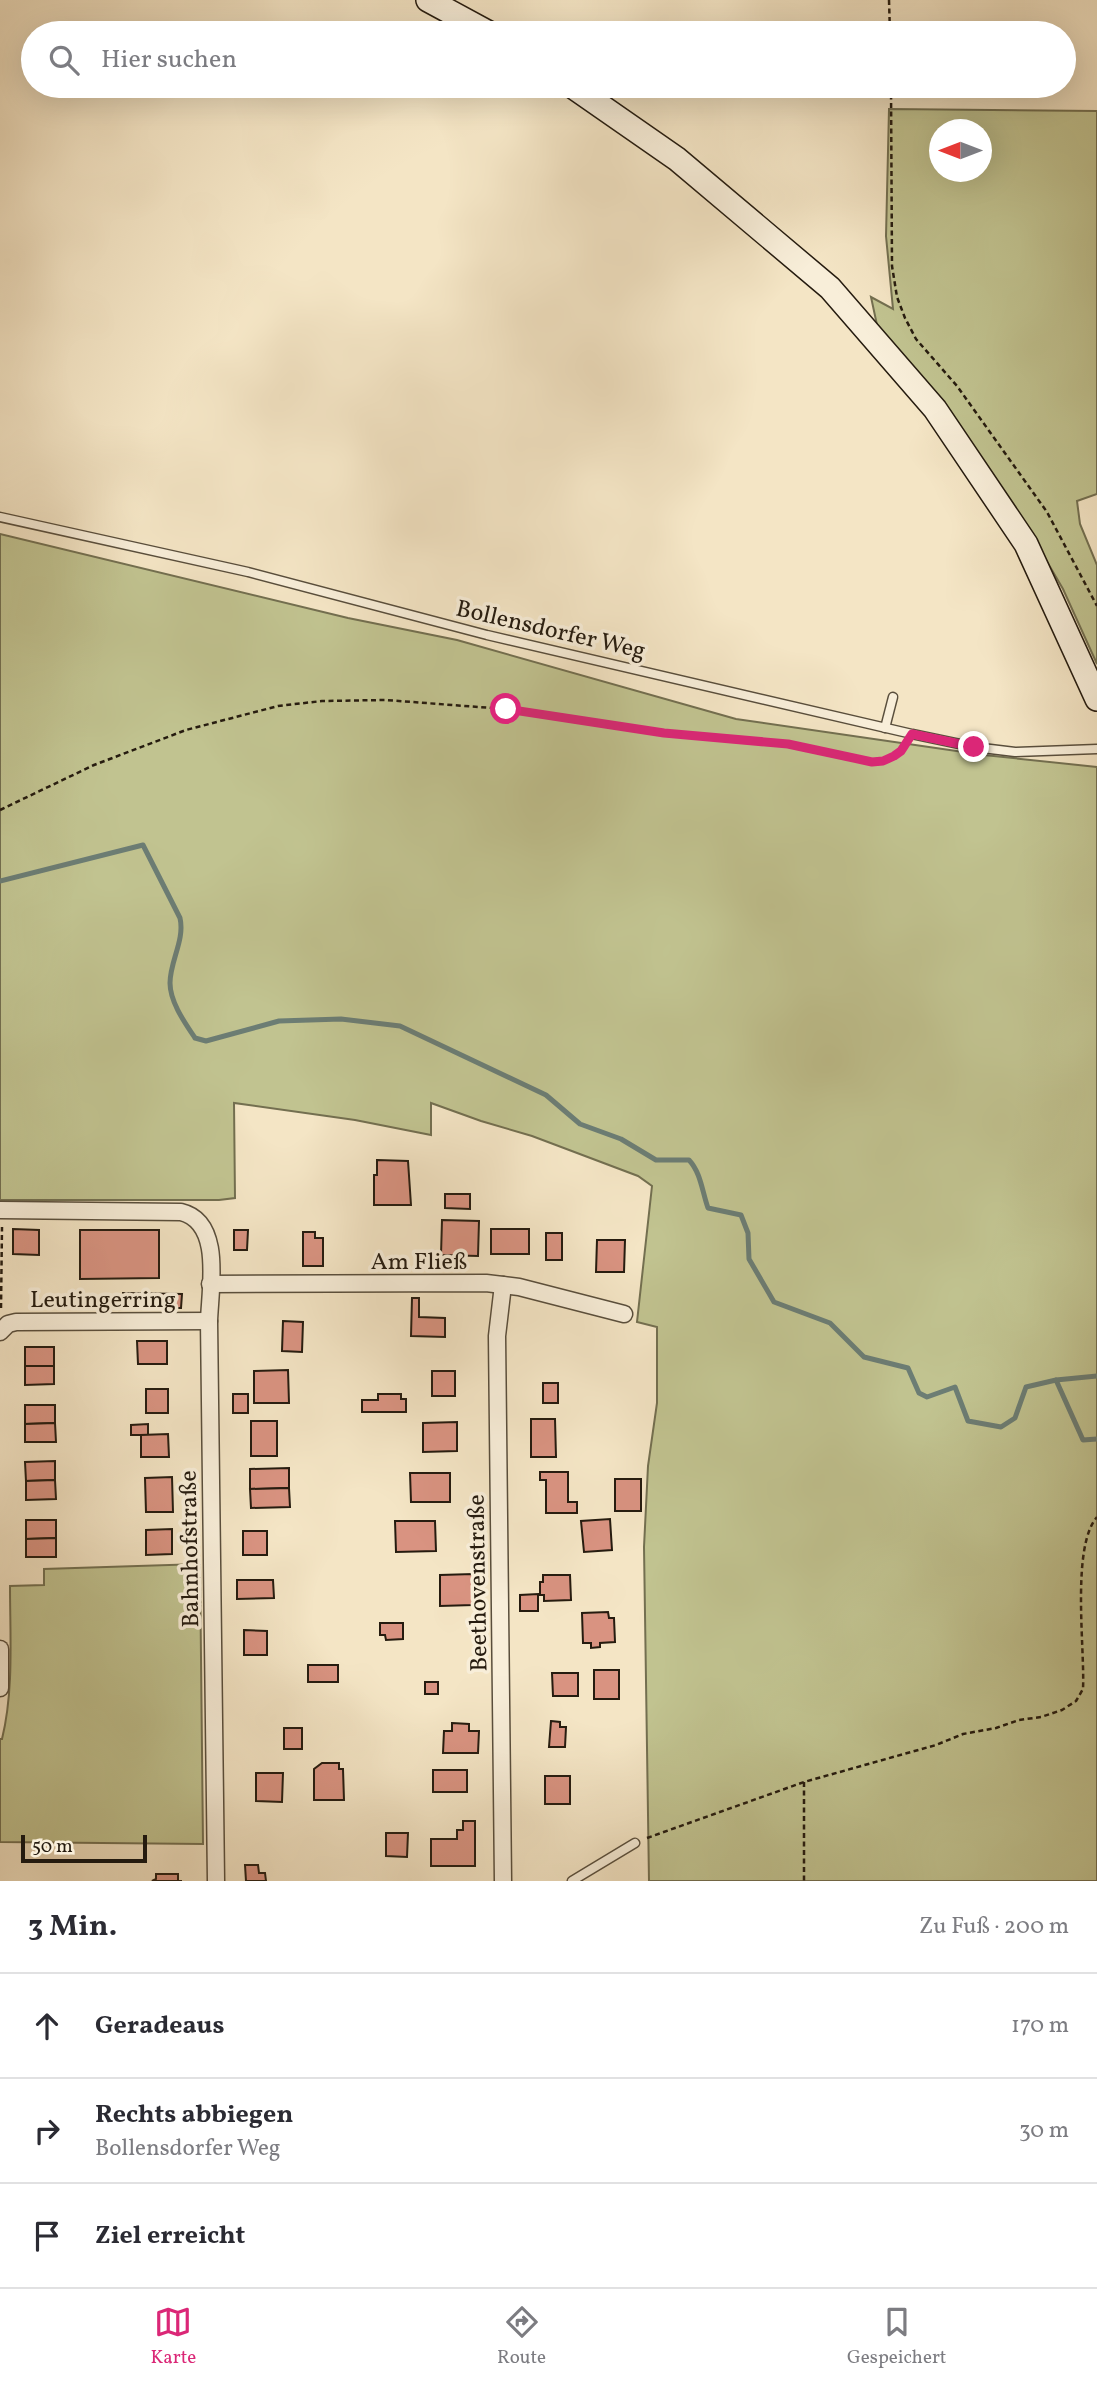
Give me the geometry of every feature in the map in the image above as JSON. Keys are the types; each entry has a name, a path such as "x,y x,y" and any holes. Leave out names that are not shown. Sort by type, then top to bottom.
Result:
{"main road":[{"path":"428,0 467,21"},
{"path":"589,98 677,159 830,288 935,409 1026,544 1097,699"}],"street":[{"name":"Bahnhofstraße","path":"1,1210 181,1212 191,1214 199,1220 211,1242 209,1321 216,1881"},
{"name":"Am Fließ","path":"210,1284 503,1285 624,1314"},
{"name":"Beethovenstraße","path":"503,1285 497,1336 503,1881"},
{"name":"Leutingerring","path":"2,1329 16,1322 209,1321"},
{"path":"0,1649 0,1688"}],"lane":[{"name":"Bollensdorfer Weg","path":"0,517 248,572 451,626 912,734 974,747 1015,752 1097,749"},
{"path":"885,728 893,697"},
{"path":"572,1881 635,1843"}],"path":[{"path":"889,0 890,21"},
{"path":"891,98 892,266 897,297 905,318 916,339 957,386 1047,512 1097,606"},
{"path":"0,810 94,765 186,730 278,706 323,701 385,700 492,708 664,733 788,744 872,762 894,756 901,751 912,734"},
{"path":"1,1210 2,1329"},
{"path":"635,1843 804,1782 936,1745 964,1734 1041,1717 1062,1710 1076,1701 1083,1689 1081,1580 1085,1541 1097,1517"},
{"path":"804,1782 804,1881"}],"green space":[{"path":"889,109 1097,111 1097,494 1077,501 1080,524 1097,565 1097,664 1063,589 1032,536 963,431 877,325 871,297 893,309 886,236"},
{"path":"0,534 348,618 457,640 736,719 984,755 1097,767 1097,1881 649,1881 644,1547 648,1466 657,1403 657,1327 637,1322 652,1186 638,1176 532,1136 431,1103 431,1135 355,1120 234,1103 235,1198 0,1200"},
{"path":"200,1564 203,1844 0,1842 0,1739 6,1720 10,1682 10,1586 44,1585 44,1569"}],"building":[{"path":"377,1160 408,1161 411,1205 374,1205"},
{"path":"445,1194 470,1194 470,1209 445,1208"},
{"path":"442,1220 479,1221 478,1256 441,1255"},
{"path":"13,1229 39,1230 39,1255 13,1254"},
{"path":"491,1229 529,1229 529,1254 491,1254"},
{"path":"80,1230 159,1230 159,1278 80,1279"},
{"path":"234,1230 248,1230 247,1250 234,1250"},
{"path":"303,1232 315,1232 315,1238 323,1238 323,1266 303,1266"},
{"path":"546,1233 562,1233 562,1260 546,1260"},
{"path":"597,1240 625,1240 624,1272 596,1272"},
{"path":"123,1293 182,1294 181,1308 123,1308"},
{"path":"412,1298 419,1298 419,1317 445,1318 445,1337 411,1336"},
{"path":"283,1321 303,1322 302,1352 282,1351"},
{"path":"137,1341 167,1341 167,1364 138,1364"},
{"path":"25,1347 54,1347 54,1366 25,1366"},
{"path":"25,1366 54,1366 54,1384 25,1385"},
{"path":"288,1370 289,1403 254,1403 254,1371"},
{"path":"432,1371 455,1371 455,1396 432,1396"},
{"path":"543,1383 558,1383 558,1403 543,1403"},
{"path":"146,1389 168,1389 168,1413 146,1413"},
{"path":"233,1394 248,1394 248,1413 233,1413"},
{"path":"378,1394 401,1394 401,1399 406,1399 406,1412 362,1412 362,1400 378,1400"},
{"path":"25,1405 55,1405 55,1423 25,1424"},
{"path":"531,1419 555,1419 556,1457 531,1457"},
{"path":"251,1421 277,1421 277,1456 251,1456"},
{"path":"457,1422 457,1451 423,1452 423,1423"},
{"path":"55,1423 56,1442 25,1442 25,1424"},
{"path":"148,1424 148,1435 131,1435 131,1425"},
{"path":"168,1434 169,1457 141,1457 141,1435"},
{"path":"55,1461 55,1480 26,1481 25,1462"},
{"path":"289,1468 289,1488 250,1489 250,1469"},
{"path":"540,1472 568,1472 568,1502 577,1502 577,1513 546,1513 546,1480 540,1480"},
{"path":"410,1473 450,1473 450,1502 411,1502"},
{"path":"172,1477 173,1512 146,1512 145,1478"},
{"path":"615,1479 641,1479 641,1511 615,1511"},
{"path":"55,1480 56,1499 26,1500 26,1481"},
{"path":"289,1488 290,1507 251,1508 250,1489"},
{"path":"610,1519 612,1550 584,1552 581,1521"},
{"path":"26,1520 56,1520 56,1538 26,1539"},
{"path":"395,1521 435,1521 436,1551 396,1552"},
{"path":"172,1529 172,1554 146,1555 146,1530"},
{"path":"243,1531 267,1531 267,1555 243,1555"},
{"path":"56,1538 56,1557 26,1557 26,1539"},
{"path":"473,1574 473,1605 440,1606 440,1575"},
{"path":"543,1575 570,1575 571,1600 544,1601 544,1595 540,1595"},
{"path":"237,1580 273,1580 274,1598 237,1599"},
{"path":"538,1594 538,1611 520,1611 520,1595"},
{"path":"608,1612 609,1618 614,1618 615,1642 600,1643 600,1647 591,1648 591,1643 583,1643 582,1613"},
{"path":"380,1623 403,1623 403,1639 386,1640 385,1635 380,1635"},
{"path":"244,1630 267,1631 267,1655 244,1655"},
{"path":"308,1665 338,1665 338,1682 308,1682"},
{"path":"594,1670 619,1670 619,1699 594,1699"},
{"path":"552,1673 578,1673 578,1696 553,1696"},
{"path":"425,1682 438,1682 438,1694 425,1694"},
{"path":"551,1721 560,1722 560,1727 566,1727 565,1747 549,1747"},
{"path":"452,1723 469,1724 469,1731 479,1731 478,1753 443,1753 444,1731 452,1731"},
{"path":"284,1728 302,1728 302,1749 284,1749"},
{"path":"322,1763 339,1763 339,1769 343,1769 344,1800 314,1800 314,1769"},
{"path":"433,1770 467,1770 467,1792 433,1792"},
{"path":"256,1773 283,1773 282,1802 256,1801"},
{"path":"545,1776 570,1776 570,1804 545,1804"},
{"path":"463,1821 475,1821 475,1866 431,1866 431,1839 457,1839 457,1830 463,1830"},
{"path":"386,1833 408,1833 407,1857 386,1856"},
{"path":"245,1865 258,1865 259,1873 265,1873 266,1881 246,1881"},
{"path":"156,1874 178,1874 178,1881 152,1881 156,1879"}],"waterway":[{"path":"0,881 143,845 180,918 181,934 170,983 172,997 195,1038 206,1041 279,1021 341,1019 400,1026 546,1095 580,1124 621,1139 656,1160 689,1160 699,1176 708,1208 741,1215 748,1233 749,1259 774,1302 830,1323 864,1357 908,1368 919,1393 927,1397 955,1387 968,1421 1001,1427 1015,1418 1026,1387 1056,1380 1083,1440 1097,1439"},
{"path":"1056,1380 1097,1376"}],"route":[{"path":"506,709 664,733 788,744 872,762 894,756 901,751 912,734 974,747"}]}
